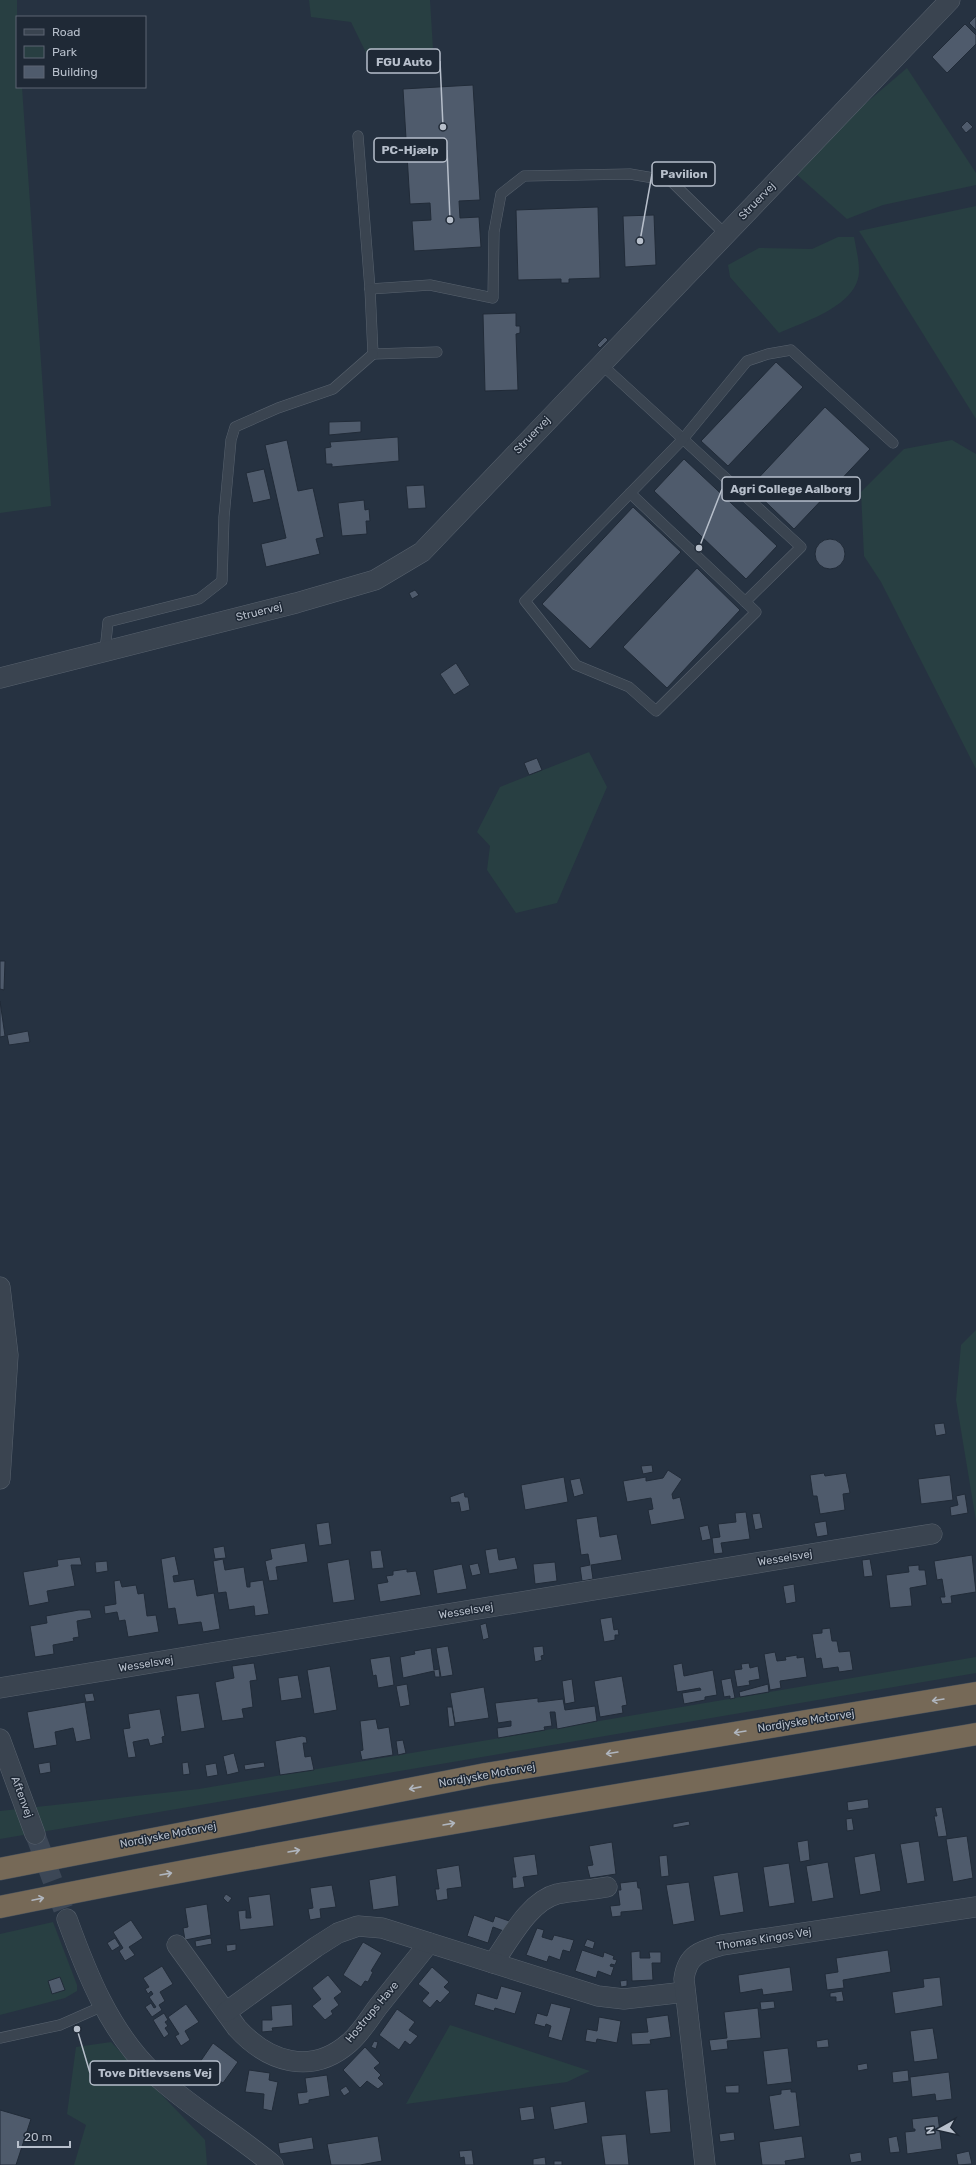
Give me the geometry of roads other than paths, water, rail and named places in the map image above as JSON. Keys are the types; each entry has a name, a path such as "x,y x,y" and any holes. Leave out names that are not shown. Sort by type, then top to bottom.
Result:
{"highway":[{"name":"Nordjyske Motorvej","path":"0,1869 486,1774 976,1694"},
{"path":"0,1907 130,1880 976,1734"}],"street":[{"name":"Struervej","path":"0,678 296,603 375,580 422,552 950,0"},
{"path":"0,1287 8,1355 0,1479"},
{"name":"Wesselsvej","path":"0,1688 932,1534"},
{"name":"Aftenvej","path":"0,1739 35,1834"},
{"path":"493,1963 531,1910 543,1900 556,1894 607,1888"},
{"name":"Thomas Kingos Vej","path":"705,2165 686,1992 686,1968 690,1960 704,1950 722,1945 976,1907"},
{"path":"66,1919 88,1976 103,2006 120,2032 151,2071 184,2099 246,2142 273,2165"},
{"path":"226,2012 316,1946 344,1931 358,1926 382,1928 598,1996 624,1999 686,1992"},
{"name":"Hostrups Have","path":"178,1945 248,2040 261,2050 291,2060 315,2061 331,2055 350,2042 428,1943"}],"lane":[{"path":"358,136 370,289 373,354"},
{"path":"370,289 430,285 493,298 494,232 501,194 524,176 630,174 671,181 725,234"},
{"path":"630,493 756,612 656,711 629,687 576,665 525,601 630,493 683,439 747,361 768,354 791,350 893,443"},
{"path":"105,651 108,622 199,599 222,581 224,517 230,447 235,427 278,408 333,389 373,354 437,352"},
{"path":"601,364 801,547 745,602"},
{"path":"0,2038 60,2024 103,2006"}],"tunnel":[{"path":"35,1834 67,1919"}],"place":[{"name":"FGU Auto","path":"443,127"},
{"name":"PC-Hjælp","path":"450,220"},
{"name":"Pavilion","path":"640,241"},
{"name":"Agri College Aalborg","path":"699,548"},
{"name":"Tove Ditlevsens Vej","path":"77,2029"}]}
